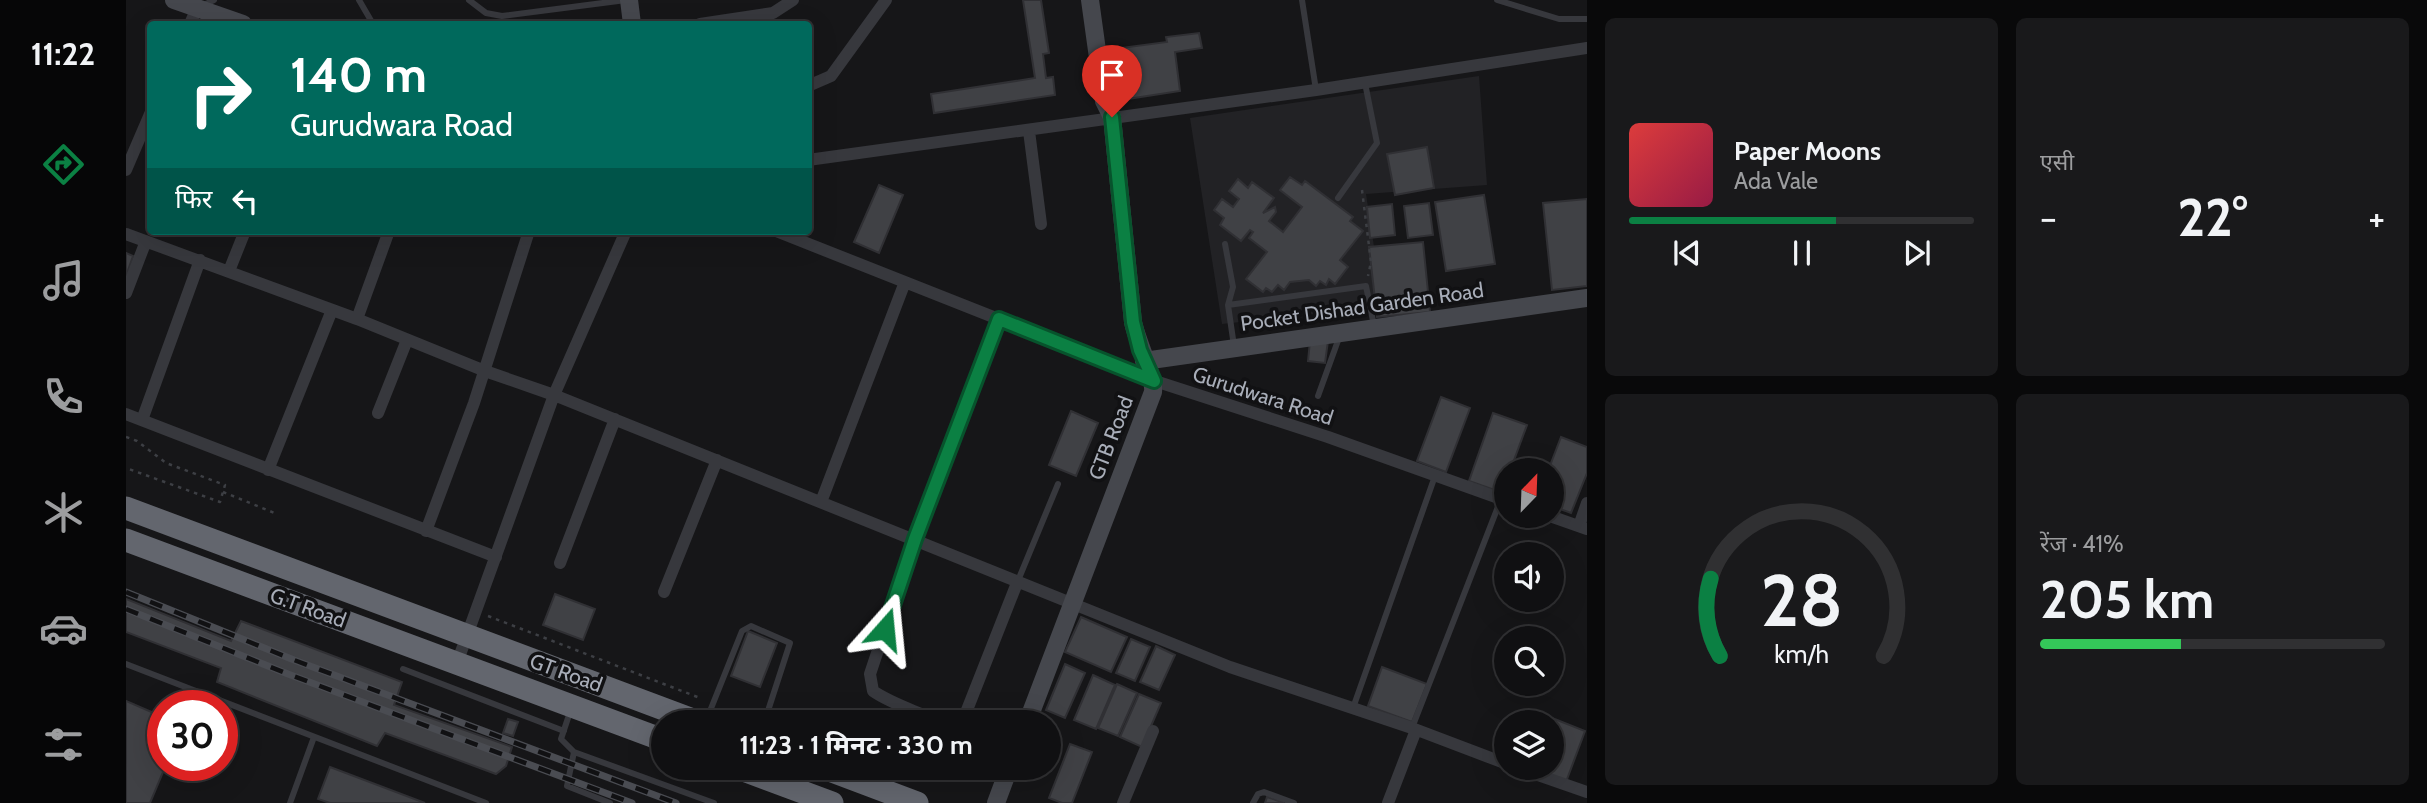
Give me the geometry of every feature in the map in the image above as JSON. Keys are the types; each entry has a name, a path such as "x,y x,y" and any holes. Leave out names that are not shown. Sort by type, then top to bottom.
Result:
{"highway":[{"name":"G.T Road","path":"126,508 432,623"},
{"name":"G.T Road","path":"126,540 491,676"},
{"name":"GT Road","path":"432,623 668,710"},
{"name":"GT Road","path":"491,676 651,736"},
{"path":"770,780 832,803"},
{"path":"856,780 918,803"}],"street":[{"path":"174,0 193,16 224,21"},
{"path":"627,0 631,21"},
{"path":"720,21 773,13 793,0"},
{"path":"812,84 831,76 886,0"},
{"name":"GTB Road","path":"1090,0 1104,101 1112,117"},
{"name":"GTB Road","path":"1032,710 1153,392 1154,381 1144,361 1133,322 1112,117 1116,100 1099,0"},
{"path":"812,159 1586,52"},
{"path":"126,170 147,121"},
{"path":"1029,131 1041,224"},
{"path":"126,234 554,395 1230,667 1494,759"},
{"path":"229,271 244,235"},
{"path":"357,319 388,235"},
{"path":"426,531 485,371 528,235"},
{"path":"457,663 554,395 624,235"},
{"name":"Gurudwara Road","path":"786,235 1154,381 1328,437 1494,497"},
{"path":"126,293 146,241"},
{"path":"142,420 200,260"},
{"path":"821,502 905,282"},
{"name":"Pocket Dishad Garden Road","path":"1144,361 1587,298"},
{"path":"268,470 332,310"},
{"path":"378,414 408,340"},
{"path":"126,414 496,557"},
{"path":"560,563 615,419"},
{"path":"664,592 717,460"},
{"path":"1564,521 1583,528 1587,503"},
{"path":"915,539 870,674 873,691 883,698 943,721 961,719 967,710 1017,583"},
{"path":"1388,803 1414,729"},
{"path":"1123,803 1153,731"},
{"path":"996,803 1005,780"},
{"path":"1554,780 1587,791 1583,803"}],"lane":[{"path":"193,16 214,0"},
{"path":"359,0 371,21"},
{"path":"470,0 486,13 502,16 627,0"},
{"path":"1302,0 1316,90"},
{"path":"1497,0 1559,19 1587,19"},
{"path":"1338,198 1377,143 1365,83"},
{"path":"1225,244 1233,287 1228,305 1234,348"},
{"path":"1228,305 1366,286 1374,328"},
{"path":"915,539 999,319"},
{"path":"1318,396 1340,333"},
{"path":"1353,708 1435,476"},
{"path":"1017,583 1058,484"},
{"path":"1414,729 1494,525"},
{"path":"709,710 742,631 751,626 790,643 768,710"},
{"path":"126,664 486,803"},
{"path":"403,669 564,731"},
{"path":"572,707 561,739 574,752 714,803"},
{"path":"289,803 314,737"},
{"path":"574,752 567,786 610,803"},
{"path":"1253,803 1258,793 1264,792 1294,803"}],"path":[{"path":"1362,190 1371,262 1366,286"},
{"path":"126,437 137,441 166,463 225,485 220,502 126,468"},
{"path":"223,492 277,514"},
{"path":"475,610 700,698"}],"shaded area":[{"path":"1479,76 1487,185 1366,194 1383,306 1222,324 1190,118"}],"building":[{"path":"1023,0 1041,0 1049,53 1043,54 1046,78 1053,77 1055,95 934,113 931,94 1035,78"},
{"path":"1199,33 1202,48 1175,52 1180,91 1121,100 1113,49 1167,42 1166,37"},
{"path":"1427,147 1434,188 1395,195 1387,154"},
{"path":"1290,177 1302,185 1305,181 1353,217 1350,221 1363,231 1340,260 1348,267 1335,284 1329,279 1326,285 1320,281 1316,286 1309,280 1290,282 1284,290 1278,285 1272,292 1266,288 1263,292 1246,279 1267,252 1249,238 1253,232 1250,230 1241,241 1220,225 1224,218 1214,210 1222,199 1233,207 1239,199 1229,191 1238,179 1248,188 1252,182 1274,198 1263,213 1275,207 1276,212 1269,221 1283,232 1302,207 1280,190"},
{"path":"879,185 903,195 879,253 854,242"},
{"path":"1484,195 1495,264 1446,271 1435,202"},
{"path":"1587,199 1587,286 1552,290 1543,203"},
{"path":"1429,203 1433,235 1408,238 1404,206"},
{"path":"1392,204 1395,235 1370,238 1367,207"},
{"path":"1423,242 1430,312 1377,317 1369,247"},
{"path":"126,253 133,256 126,276"},
{"path":"1310,341 1328,341 1325,363 1308,361"},
{"path":"1441,397 1470,408 1446,472 1417,461"},
{"path":"1071,411 1098,423 1076,476 1049,465"},
{"path":"1493,413 1527,425 1515,458 1494,458 1494,490 1469,481"},
{"path":"1561,437 1587,447 1587,473 1571,513 1564,510 1564,458 1553,458"},
{"path":"555,594 595,609 583,640 543,625"},
{"path":"126,599 231,641 241,621 402,682 394,705 512,747 506,766 496,774 385,733 377,746 217,682 221,668 126,632"},
{"path":"1081,617 1127,637 1111,672 1065,652"},
{"path":"748,631 777,643 760,687 731,676"},
{"path":"1131,639 1150,647 1135,681 1116,673"},
{"path":"1156,646 1175,655 1159,690 1140,682"},
{"path":"1065,664 1085,673 1065,718 1061,716 1061,710 1046,710"},
{"path":"1382,667 1427,684 1412,722 1368,706"},
{"path":"1093,675 1115,685 1096,729 1074,720"},
{"path":"1117,684 1137,693 1118,736 1098,728"},
{"path":"1139,694 1161,703 1142,747 1120,737"},
{"path":"126,701 147,710 147,781 159,781 150,803 126,803"},
{"path":"508,719 518,722 513,736 503,733"},
{"path":"1564,723 1585,731 1566,782 1561,780 1564,780"},
{"path":"1070,744 1092,752 1072,803 1062,803 1049,798 1056,780 1061,780 1061,767"},
{"path":"330,767 425,803 330,803 318,799"},
{"path":"1267,797 1284,803 1265,803"}],"railway":[{"path":"126,592 294,660 676,803"},
{"path":"126,609 288,674 632,803"}],"route":[{"path":"885,629 915,539 999,319 1154,381 1140,350 1133,322 1112,117"}]}
